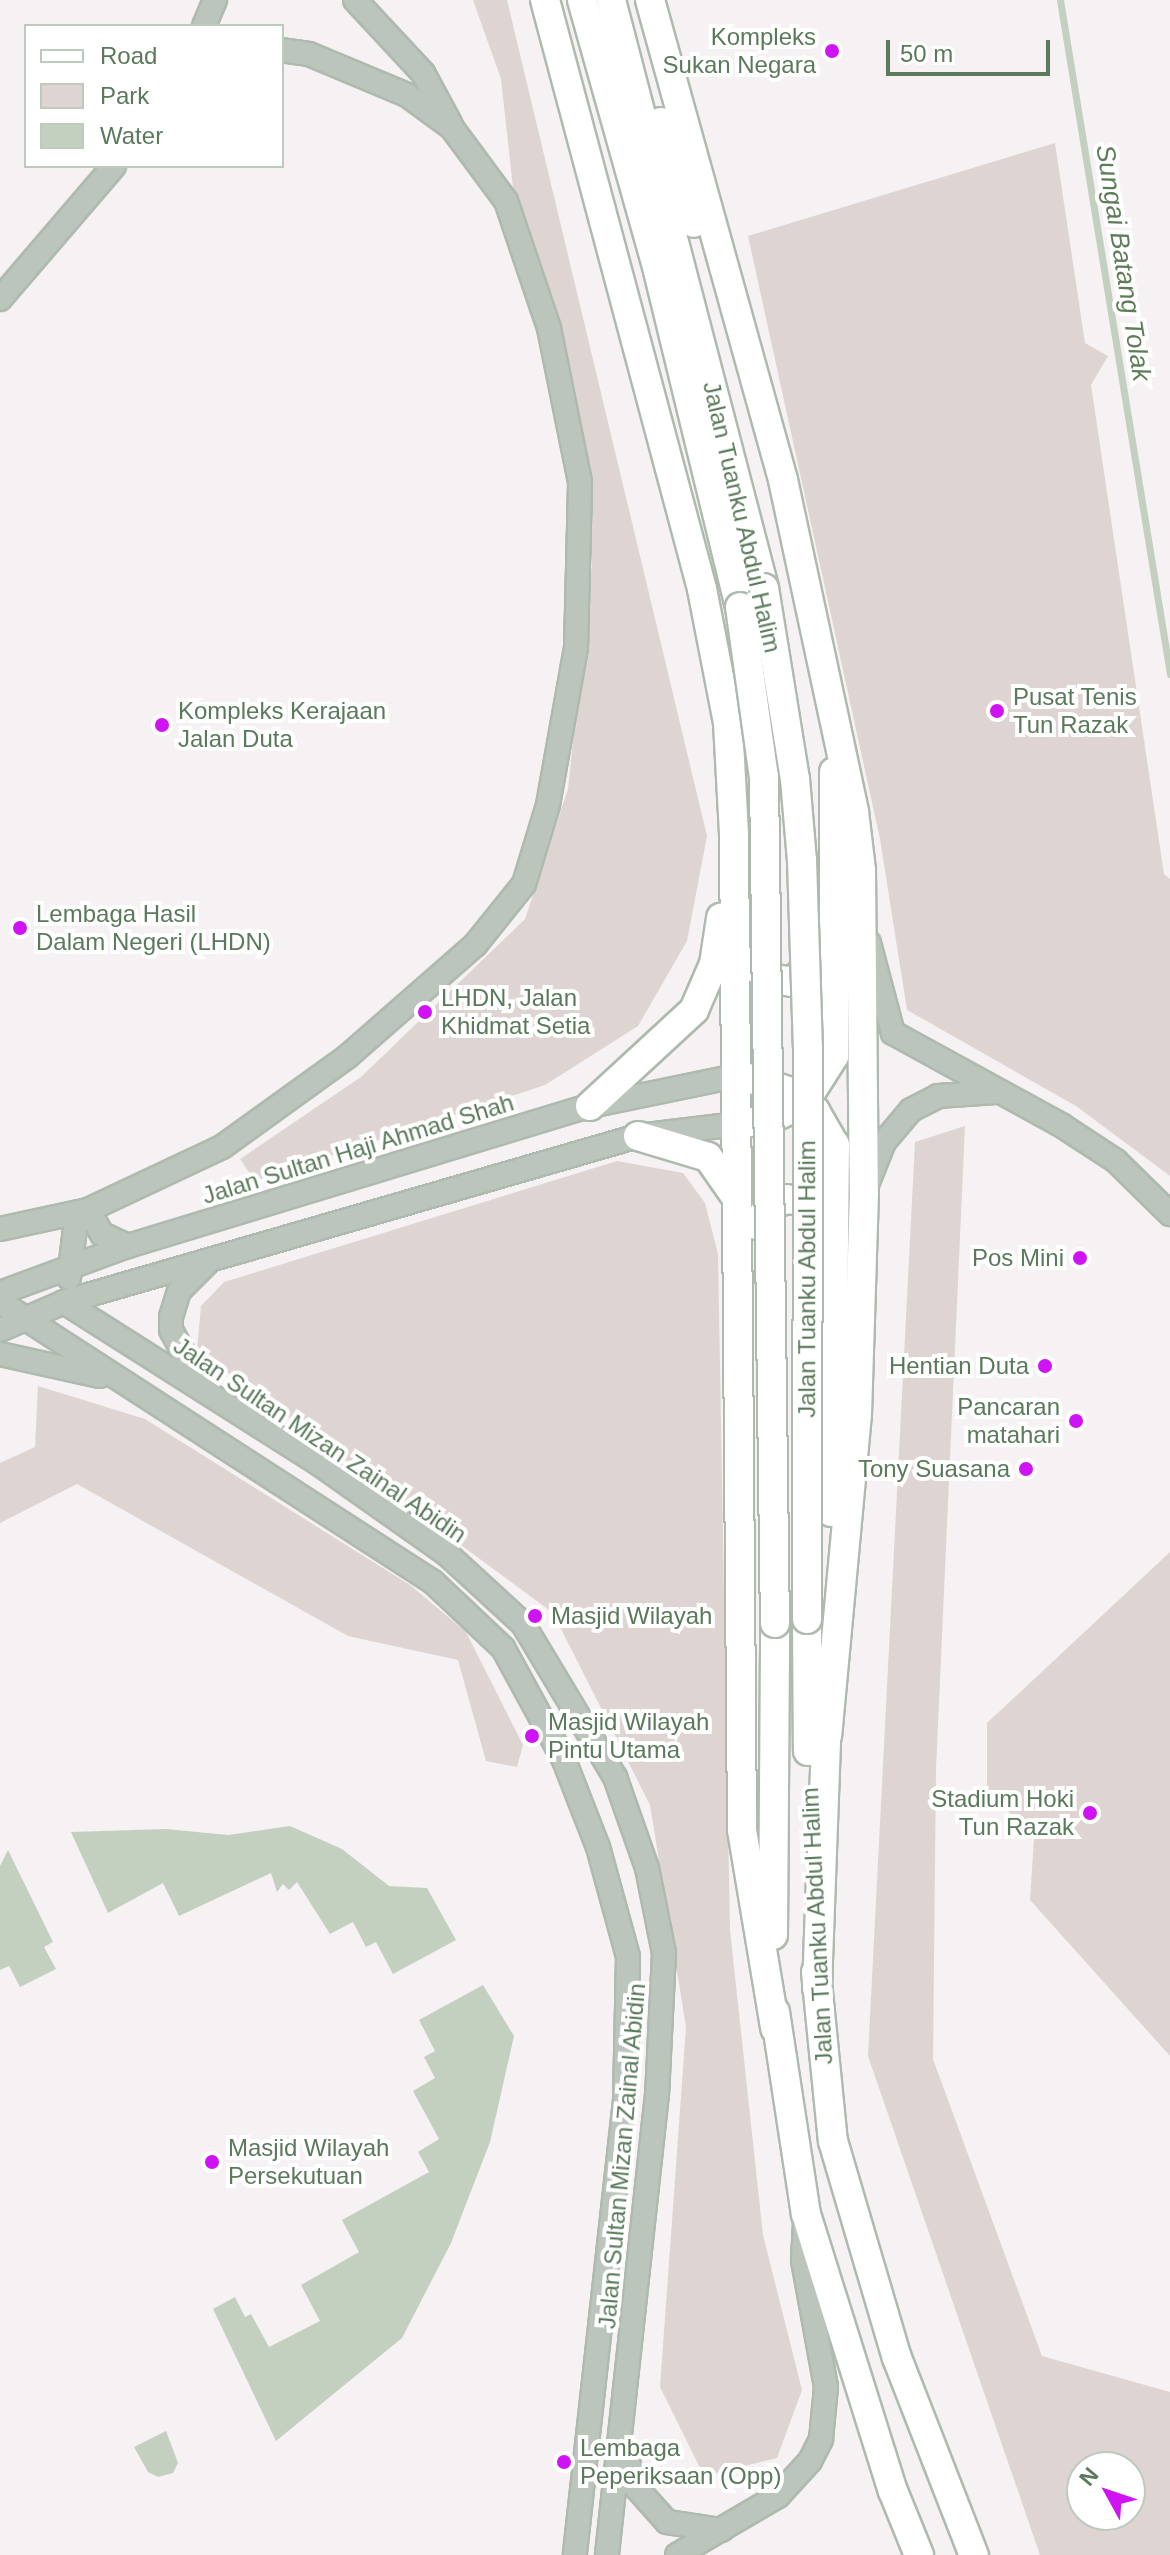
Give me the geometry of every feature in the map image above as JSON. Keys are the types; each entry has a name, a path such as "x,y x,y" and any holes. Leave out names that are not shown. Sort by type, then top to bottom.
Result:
{"main road":[{"path":"545,0 702,589 728,723 734,835 742,1830 775,2028"},
{"name":"Jalan Tuanku Abdul Halim","path":"650,0 783,480 854,812 863,915 864,1192 857,1414 827,1735"},
{"name":"Jalan Tuanku Abdul Halim","path":"582,1 658,271 740,607 764,791 775,1623 775,2028 806,2214 893,2491 919,2555"},
{"path":"614,10 661,122 760,432 783,480"},
{"name":"Jalan Tuanku Abdul Halim","path":"614,10 764,588 795,779 802,860 808,1047 809,1834 817,1988 833,2141 897,2358 974,2555"},
{"path":"563,70 721,529"},
{"path":"737,1124 770,1119 804,1103 834,1056 834,715"},
{"path":"590,1106 659,1047 705,991 734,835"},
{"path":"735,919 741,947 753,964 766,977 792,982 819,958 834,915"},
{"path":"736,1076 776,1084 804,1103 815,1111 835,1145 837,1244 827,1735 817,1988"},
{"path":"638,1136 708,1157 726,1176 736,1198"},
{"path":"737,1261 769,1206 786,1199 813,1203 837,1244"}],"street":[{"path":"205,24 215,0"},
{"path":"0,1229 82,1211 222,1147 348,1056 475,945 524,884 548,805 576,648 580,482 549,328 506,201 452,128 423,73 355,0"},
{"path":"284,50 309,54 407,95 452,128"},
{"path":"0,299 112,168"},
{"path":"863,915 893,1033 1061,1125 1116,1161 1170,1214"},
{"name":"Jalan Sultan Haji Ahmad Shah","path":"0,1293 128,1246 590,1106 736,1076"},
{"path":"864,1192 884,1142 911,1110 938,1096 997,1092"},
{"path":"0,1330 64,1302 638,1136 737,1124"},
{"path":"82,1211 102,1234 128,1246"},
{"path":"64,1302 82,1211"},
{"path":"207,1262 179,1291 171,1330 212,1400"},
{"name":"Jalan Sultan Mizan Zainal Abidin","path":"0,1302 433,1582 503,1648 564,1760 591,1826 628,1957 625,2100 575,2555"},
{"name":"Jalan Sultan Mizan Zainal Abidin","path":"64,1302 212,1400 318,1463 458,1564 523,1624 615,1777 647,1868 664,1953 657,2094 623,2435 607,2555"},
{"path":"0,1354 117,1380"},
{"path":"677,2555 787,2488 821,2439 826,2387 803,2260 806,2214"},
{"path":"623,2435 633,2484 653,2510 681,2528 722,2530"}],"green space":[{"path":"473,0 507,0 707,836 687,941 638,1026 545,1085 255,1181 240,1159 361,1077 525,919 568,789 592,562 513,188 501,79"},
{"name":"Pusat Tenis Tun Razak","path":"1055,143 1085,343 1108,356 1091,385 1164,874 1170,879 1170,1176 1076,1106 907,1010 880,839 748,236"},
{"path":"965,1126 936,1769 933,2059 1042,2356 1170,2392 1170,2555 1040,2555 868,2056 915,1142"},
{"path":"617,1161 683,1173 705,1203 718,1254 730,1930 763,2235 802,2390 777,2458 704,2476 660,2387 686,2027 650,1805 553,1613 197,1350 201,1306 224,1282"},
{"path":"38,1386 145,1419 410,1585 466,1632 523,1745 517,1767 486,1761 458,1660 348,1636 77,1484 0,1523 0,1463 35,1447"},
{"name":"Stadium Hoki Tun Razak","path":"1170,1552 1170,2056 1030,1900 1034,1838 987,1789 987,1723"}],"water":[{"path":"290,1826 342,1849 389,1886 427,1888 456,1940 393,1974 376,1942 366,1947 353,1922 330,1934 297,1882 289,1890 283,1884 277,1892 271,1873 179,1916 163,1883 108,1913 71,1832 166,1829 228,1835"},
{"path":"8,1850 53,1942 44,1947 56,1969 20,1987 9,1966 0,1970 0,1866"},
{"path":"483,1985 514,2036 490,2142 451,2243 402,2338 276,2441 213,2309 235,2297 245,2317 251,2314 269,2347 320,2321 301,2285 359,2252 342,2220 429,2172 418,2152 439,2139 413,2091 435,2078 424,2057 435,2051 419,2020"},
{"path":"166,2431 178,2463 173,2473 158,2477 148,2472 134,2447"}],"waterway":[{"name":"Sungai Batang Tolak","path":"1060,0 1170,674"}],"place":[{"name":"Kompleks Sukan Negara","path":"832,51"},
{"name":"Pusat Tenis Tun Razak","path":"997,711"},
{"name":"Kompleks Kerajaan Jalan Duta","path":"162,725"},
{"name":"Lembaga Hasil Dalam Negeri (LHDN)","path":"20,928"},
{"name":"LHDN, Jalan Khidmat Setia","path":"425,1012"},
{"name":"Pos Mini","path":"1080,1258"},
{"name":"Hentian Duta","path":"1045,1366"},
{"name":"Pancaran matahari","path":"1076,1421"},
{"name":"Tony Suasana","path":"1026,1469"},
{"name":"Masjid Wilayah","path":"535,1616"},
{"name":"Masjid Wilayah Pintu Utama","path":"532,1736"},
{"name":"Stadium Hoki Tun Razak","path":"1090,1813"},
{"name":"Masjid Wilayah Persekutuan","path":"212,2162"},
{"name":"Lembaga Peperiksaan (Opp)","path":"564,2462"}]}
